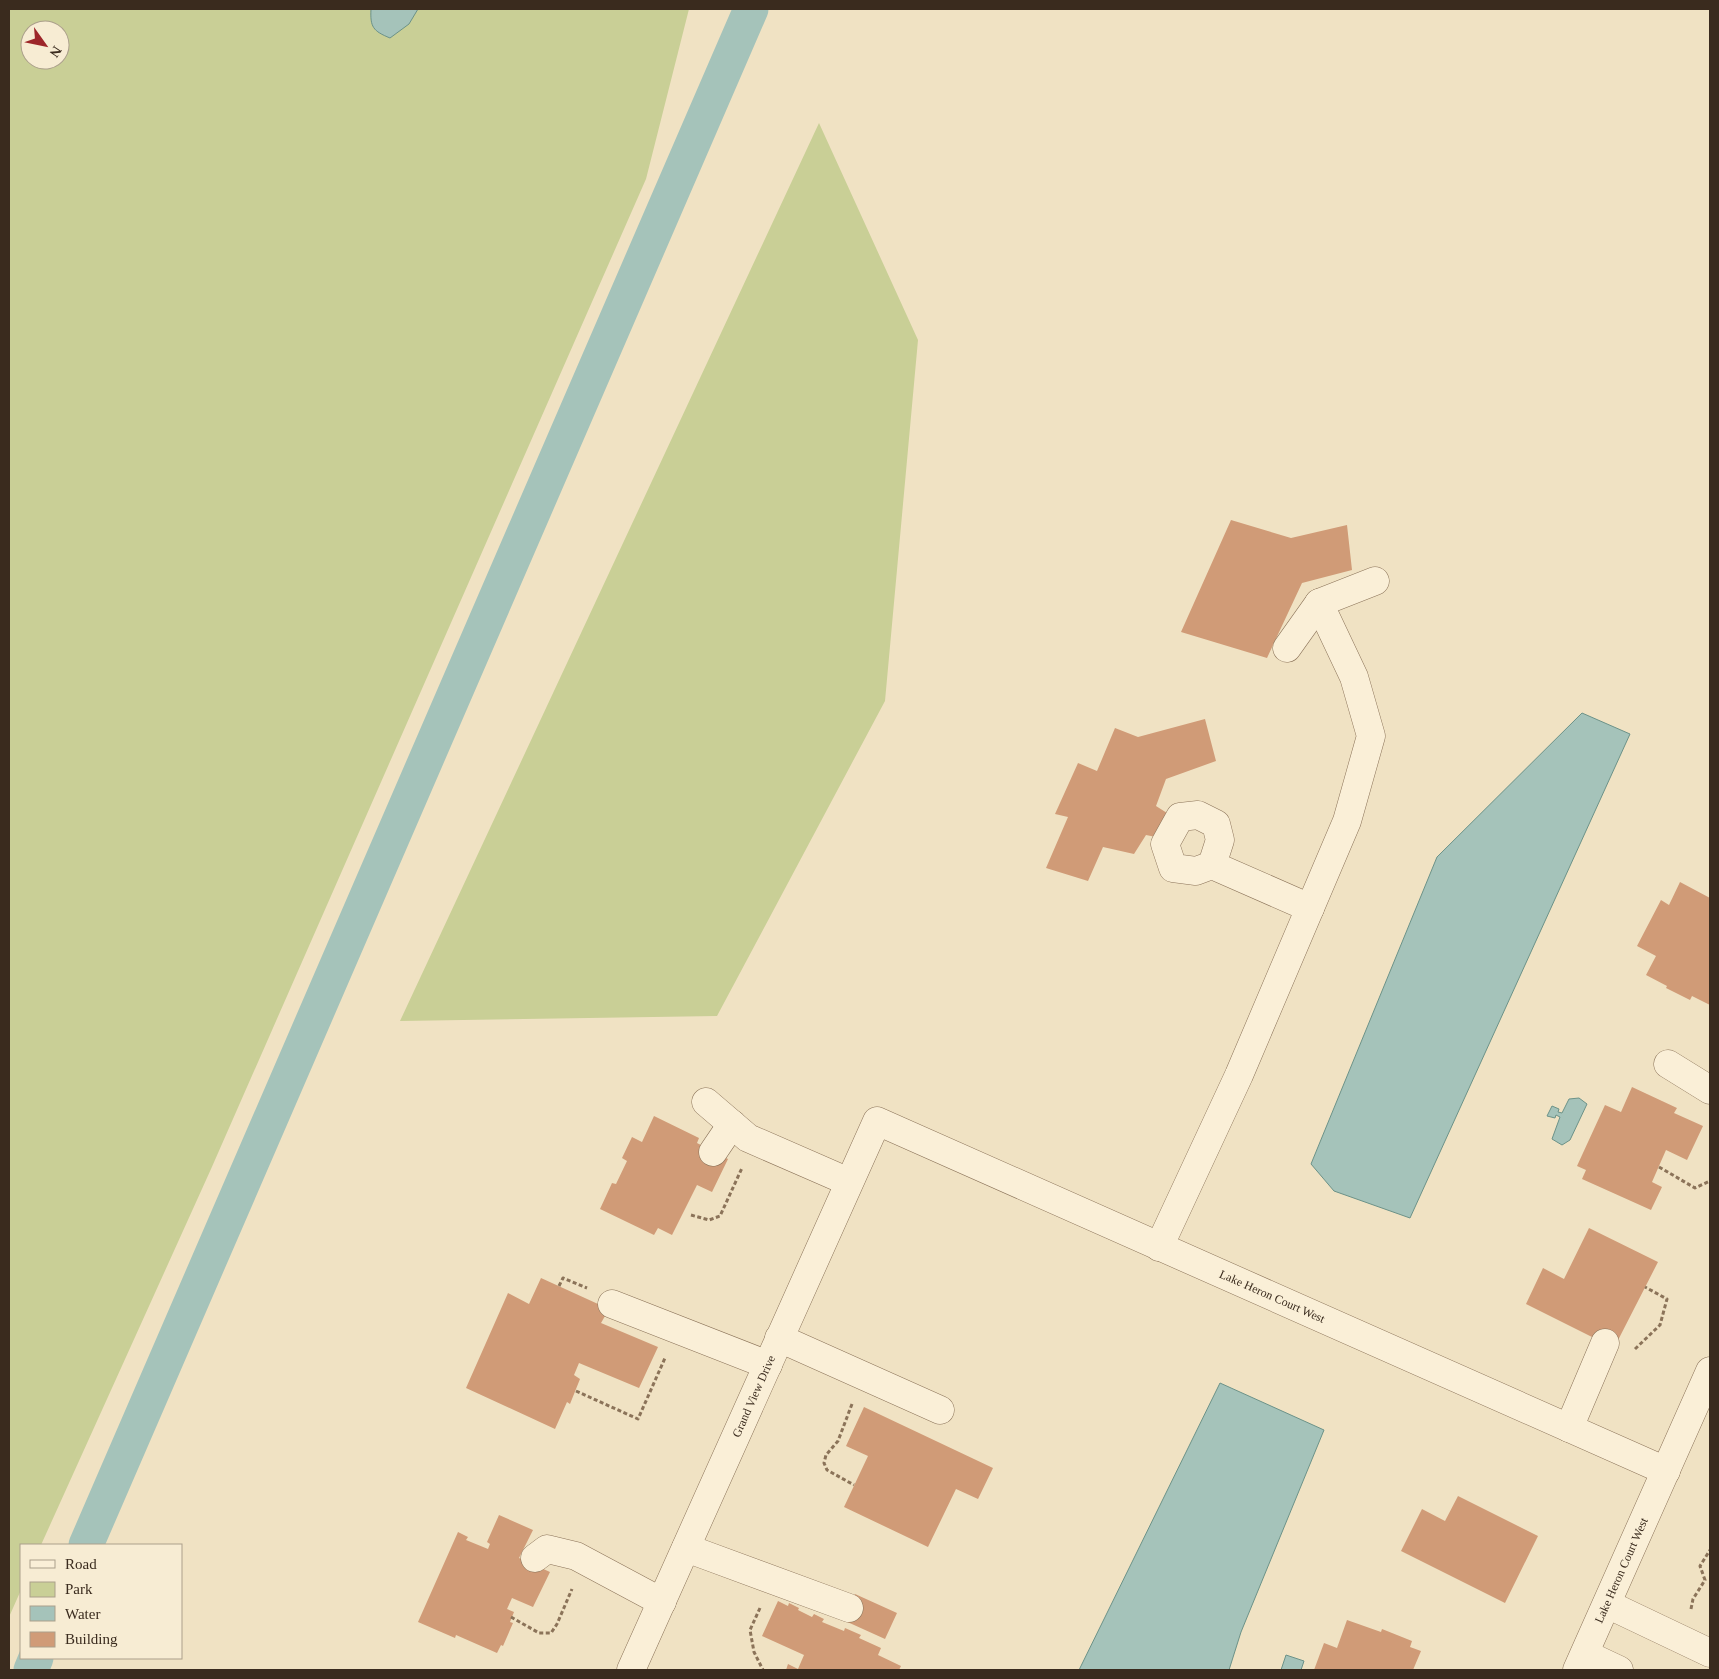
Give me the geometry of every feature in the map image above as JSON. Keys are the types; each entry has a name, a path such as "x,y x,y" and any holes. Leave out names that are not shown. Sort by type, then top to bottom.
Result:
{"street":[{"path":"1287,648 1319,603 1375,581"},
{"path":"1159,1247 1239,1075 1347,821 1370,736 1354,676 1319,603"},
{"path":"1212,865 1310,908"},
{"path":"1668,1064 1710,1090"},
{"path":"706,1102 748,1138 849,1182"},
{"name":"Lake Heron Court West","path":"877,1121 1666,1471"},
{"name":"Grand View Drive","path":"631,1670 877,1121"},
{"path":"713,1152 732,1124"},
{"path":"612,1304 768,1365"},
{"path":"779,1338 940,1410"},
{"path":"1569,1428 1603,1349"},
{"name":"Lake Heron Court West","path":"1581,1662 1710,1371"},
{"path":"686,1548 849,1608"},
{"path":"535,1558 547,1549 576,1556 662,1602"},
{"path":"1607,1604 1710,1653"},
{"path":"1581,1662 1619,1670"}],"path":[{"path":"691,1215 709,1220 720,1216 755,1140"},
{"path":"1659,1167 1696,1188 1710,1181"},
{"path":"1603,1349 1618,1358 1638,1348 1660,1325 1667,1299 1645,1288"},
{"path":"576,1391 638,1418 678,1330"},
{"path":"854,1486 827,1470 824,1463 826,1455 838,1441 853,1402 870,1379"},
{"path":"1670,1633 1690,1614 1693,1599 1705,1580 1700,1566 1710,1550"},
{"path":"511,1617 539,1633 551,1633 572,1590 576,1556"},
{"path":"763,1670 754,1652 750,1630 772,1580"}],"green space":[{"path":"9,9 689,9 646,179 211,1169 41,1544 20,1544 20,1592 9,1617"},
{"path":"819,123 918,340 885,701 717,1016 400,1021"}],"water":[{"path":"371,9 418,9 409,24 390,38 374,28 371,20"},
{"path":"1582,713 1630,734 1410,1218 1334,1191 1311,1164 1437,857"},
{"path":"1579,1098 1587,1104 1570,1140 1562,1145 1552,1139 1560,1117 1556,1115 1555,1118 1547,1116 1552,1106 1559,1109 1558,1112 1562,1113 1569,1099"},
{"path":"1220,1383 1324,1430 1241,1632 1229,1670 1079,1670"},
{"path":"1286,1655 1304,1661 1301,1670 1281,1670"}],"building":[{"path":"1231,520 1291,538 1347,525 1352,570 1302,583 1267,658 1181,632"},
{"path":"1205,719 1216,761 1166,779 1156,806 1167,813 1156,837 1146,835 1134,854 1103,847 1088,881 1046,868 1068,817 1055,814 1078,763 1097,771 1115,728 1138,737"},
{"path":"1680,882 1710,898 1710,1005 1692,996 1690,1000 1646,975 1656,956 1637,946 1661,900 1669,905"},
{"path":"1632,1087 1677,1108 1674,1113 1703,1126 1687,1160 1666,1150 1652,1182 1662,1187 1651,1210 1582,1179 1586,1170 1577,1166 1605,1105 1621,1112"},
{"path":"654,1116 699,1138 697,1143 728,1159 712,1192 697,1185 672,1235 658,1228 654,1235 600,1209 612,1183 616,1184 627,1161 622,1158 632,1137 642,1142"},
{"path":"1589,1228 1658,1262 1614,1348 1526,1304 1543,1268 1564,1279"},
{"path":"541,1278 609,1309 601,1323 658,1347 639,1388 579,1363 574,1375 580,1379 570,1404 567,1402 555,1429 466,1388 508,1293 529,1304"},
{"path":"864,1407 993,1468 978,1499 956,1489 928,1547 844,1507 868,1456 846,1446"},
{"path":"1458,1496 1538,1536 1505,1603 1401,1551 1422,1509 1445,1521"},
{"path":"499,1515 533,1530 519,1558 550,1572 533,1607 512,1598 507,1609 514,1612 510,1622 513,1623 503,1646 501,1645 497,1653 456,1635 455,1638 418,1622 458,1532 468,1537 466,1540 488,1549 490,1544 487,1542"},
{"path":"855,1594 897,1613 885,1639 843,1620"},
{"path":"778,1601 788,1606 789,1603 812,1617 814,1614 824,1619 822,1622 844,1631 845,1628 861,1635 859,1638 881,1648 878,1655 901,1666 899,1670 786,1670 788,1664 798,1669 804,1655 762,1636"},
{"path":"1347,1620 1381,1632 1382,1629 1412,1641 1410,1647 1421,1651 1413,1670 1314,1670 1324,1643 1337,1648"}],"waterway":[{"path":"86,1544 751,9"},
{"path":"31,1670 36,1659"}]}
